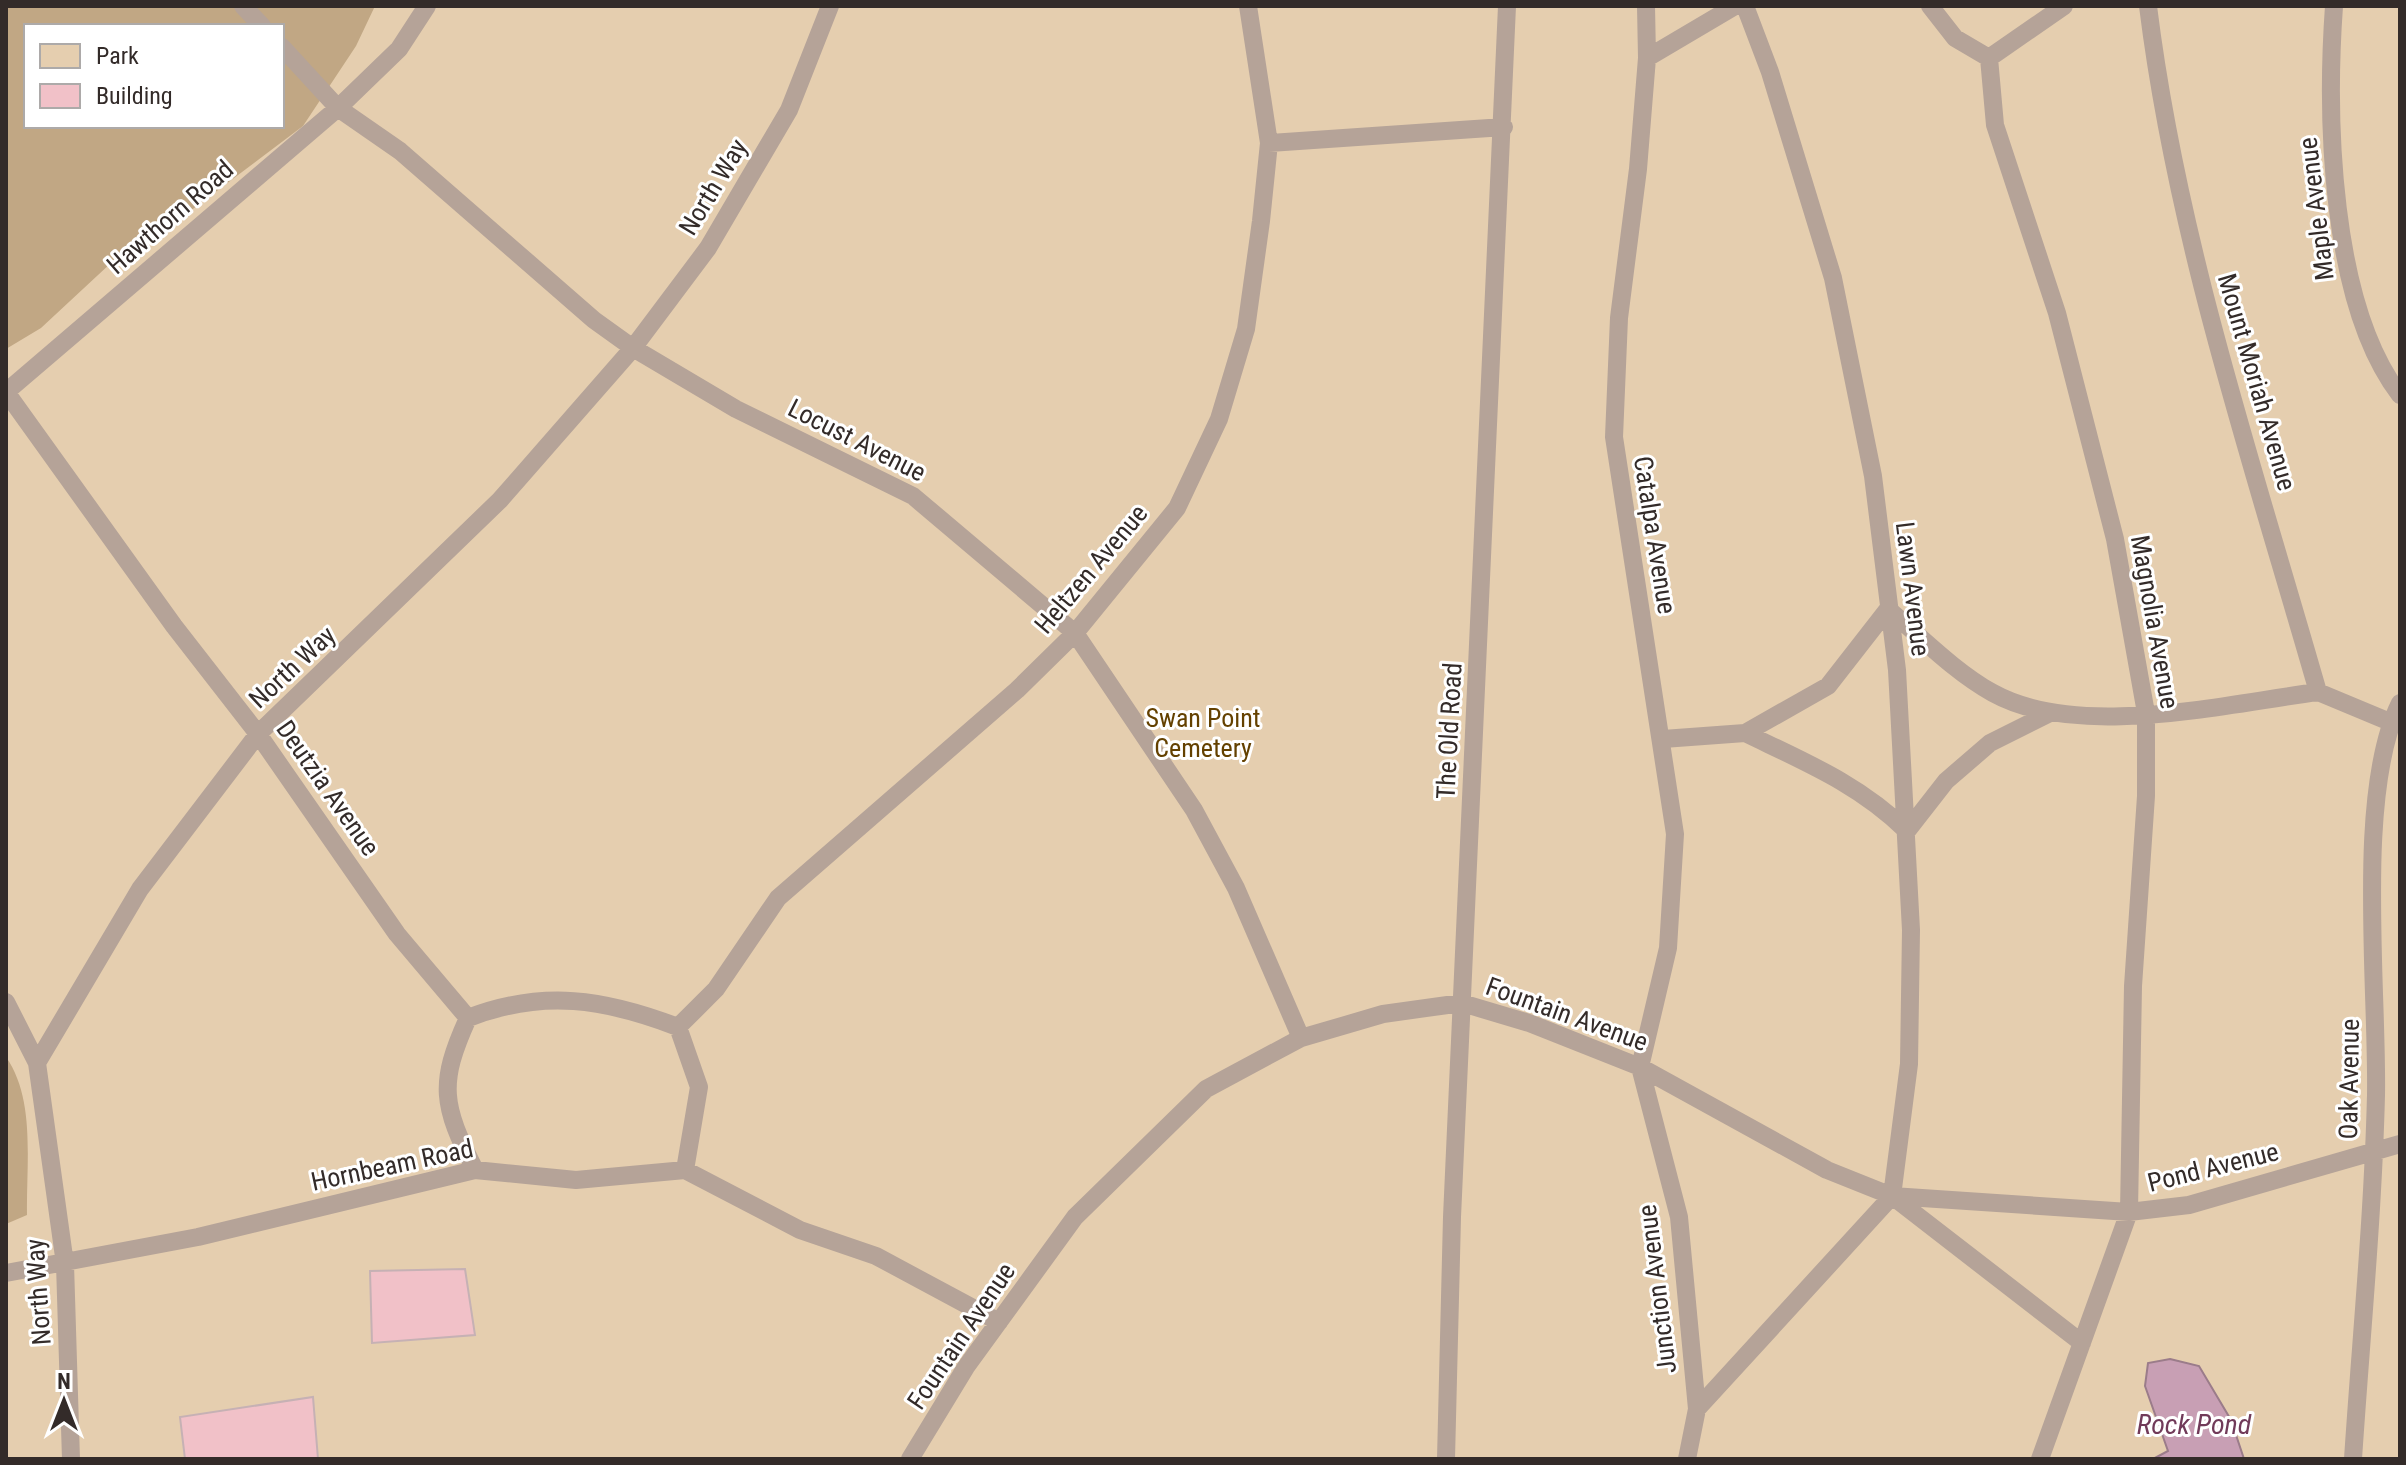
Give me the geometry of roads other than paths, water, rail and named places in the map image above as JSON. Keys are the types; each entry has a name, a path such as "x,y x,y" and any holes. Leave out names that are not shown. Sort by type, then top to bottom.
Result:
{"lane":[{"path":"243,6 260,24"},
{"name":"Hawthorn Road","path":"6,392 338,108 399,49 427,6"},
{"name":"North Way","path":"71,1459 65,1264 37,1063 140,889 258,734 500,500 633,348 708,248 782,122 830,6"},
{"name":"Heltzen Avenue","path":"678,1027 716,989 778,898 1017,690 1075,633 1177,508 1219,419 1246,329 1269,143 1248,6"},
{"name":"The Old Road","path":"1446,1459 1462,1003 1504,127 1507,6"},
{"name":"Catalpa Avenue","path":"1640,1067 1668,948 1675,834 1663,739 1629,551 1614,437 1619,318 1638,169 1647,58 1646,6"},
{"path":"1647,58 1735,6"},
{"name":"Lawn Avenue","path":"1745,6 1770,72 1833,278 1873,476 1902,726 1911,930 1909,1064 1892,1196"},
{"path":"1930,6 1955,38 1989,58 2064,6"},
{"name":"Mount Moriah Avenue","path":"2148,6 2170,143 2192,247 2318,692"},
{"name":"Maple Avenue","path":"2334,6 2332,139 2353,298 2385,375 2400,395"},
{"name":"Locust Avenue","path":"284,49 338,108 400,151 527,265 633,348 736,409 913,496 1075,633 1194,810 1236,888 1301,1038"},
{"name":"Magnolia Avenue","path":"1989,58 1995,125 2057,313 2115,539 2146,713 2146,796 2133,986 2129,1212 2040,1459"},
{"path":"1269,143 1504,127"},
{"name":"Deutzia Avenue","path":"6,392 174,626 258,734 397,934 468,1018"},
{"path":"1663,739 1745,733 1828,686 1888,609 1993,693 2048,714 2092,718 2318,692 2390,722"},
{"name":"Oak Avenue","path":"2353,1459 2374,1153 2376,805 2390,722 2400,703"},
{"path":"1745,733 1877,801 1907,831 1946,781 1990,743 2048,714"},
{"path":"475,1170 448,1108 448,1061 468,1018 501,1005 564,1000 623,1006 678,1027 699,1087 685,1170 800,1230 876,1256 999,1322"},
{"path":"6,1002 37,1063"},
{"name":"Fountain Avenue","path":"910,1459 966,1367 1075,1217 1206,1089 1301,1038 1383,1014 1462,1003 1529,1023 1640,1067 1827,1170 1892,1196 2082,1343"},
{"name":"Junction Avenue","path":"1640,1067 1679,1217 1697,1409 1687,1459"},
{"name":"Pond Avenue","path":"1892,1196 2129,1212 2189,1205 2400,1144"},
{"name":"Hornbeam Road","path":"6,1273 198,1237 475,1170 576,1180 685,1170"},
{"path":"1697,1409 1892,1196"}],"water":[{"name":"Rock Pond","path":"2170,1359 2199,1366 2231,1420 2244,1459 2153,1459 2168,1451 2145,1386 2148,1363"}],"park label":[{"name":"Swan Point Cemetery","path":"1203,733"}]}
